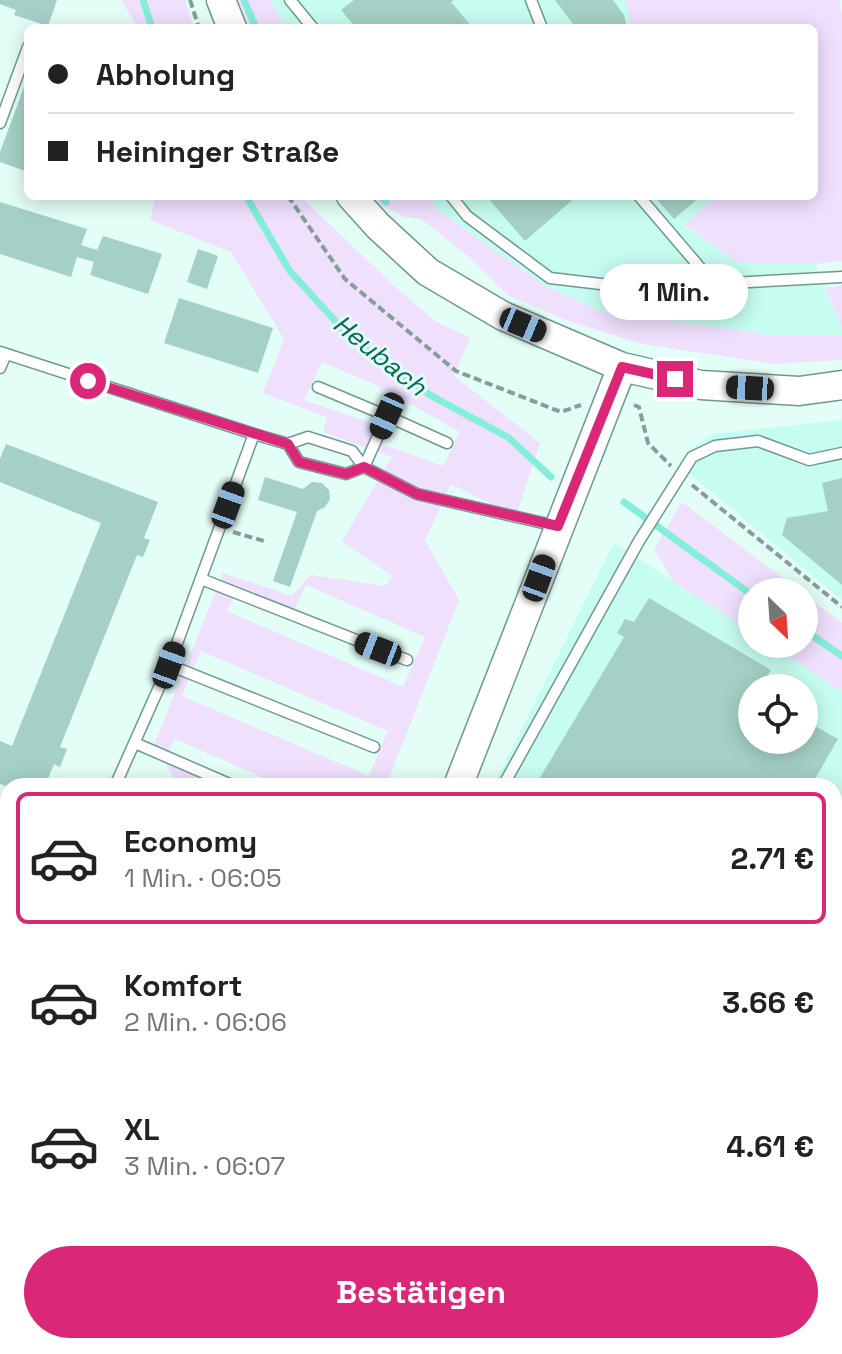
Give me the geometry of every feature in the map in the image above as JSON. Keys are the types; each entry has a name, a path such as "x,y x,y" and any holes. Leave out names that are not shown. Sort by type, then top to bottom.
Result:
{"main road":[{"path":"221,0 230,24"},
{"path":"355,200 428,272 503,316 622,367 701,385 799,391 842,385"},
{"path":"461,778 622,367"}],"lane":[{"path":"290,0 310,24"},
{"path":"531,0 540,24"},
{"path":"0,123 24,58"},
{"path":"454,200 467,216 550,278 635,288 842,277"},
{"path":"642,200 714,284"},
{"path":"0,368 3,353 288,444 308,437 352,451 364,467 417,494 558,526"},
{"path":"318,387 447,443"},
{"path":"288,444 299,462 346,474 364,467 387,416"},
{"path":"119,778 169,665 254,434"},
{"path":"507,778 639,541 692,457 715,446 758,441 809,460 842,453"},
{"path":"201,579 407,660"},
{"path":"169,665 374,747"},
{"path":"135,743 216,778"}],"path":[{"path":"190,0 198,24"},
{"path":"291,200 345,279 456,371 561,412 611,395 639,407 648,443 679,475 842,607"},
{"path":"220,528 264,541"}],"shaded area":[{"path":"121,0 185,0 193,24 136,24"},
{"path":"236,0 270,0 285,24 245,24"},
{"path":"270,0 625,0 631,24 285,24"},
{"path":"625,0 839,0 842,17 842,261 815,264 736,262 684,224 712,200 818,200 818,24 631,24"},
{"path":"155,200 304,200 435,321 470,338 454,376 540,443 516,516 451,484 425,540 459,600 389,778 265,778 175,739 167,755 222,778 175,778 154,745 223,573 292,596 311,575 385,586 392,576 342,541 392,457 323,432 327,417 263,393 284,339 231,252 150,220","holes":["322,362 374,384 460,432 443,466 385,445 371,423 304,400","306,585 425,637 403,687 227,611 236,591 292,615","201,651 388,731 369,776 182,696"]},
{"path":"372,200 429,200 439,211 545,286 601,311 773,335 842,335 842,360 773,364 643,344 568,321 509,296 471,258 421,219 405,217"},
{"path":"429,200 712,200 684,225 736,262 815,264 842,335 773,335 601,311 545,286 439,211"},
{"path":"842,285 842,329 826,288"},
{"path":"842,420 842,600 678,464 712,434"},
{"path":"682,502 782,578 738,578 738,623 674,582 654,549"},
{"path":"614,543 738,623 738,658 791,658 816,674 738,674 738,754 818,754 818,675 842,691 842,778 497,778"},
{"path":"818,605 842,623 842,691 791,658 818,658"}],"building":[{"path":"0,0 57,0 49,24 14,15 16,10 0,4"},
{"path":"354,0 454,0 451,2 470,24 353,24 341,10"},
{"path":"555,0 613,0 624,15 626,24 573,24"},
{"path":"24,87 24,171 0,162 0,152"},
{"path":"489,200 572,200 525,241"},
{"path":"657,200 696,200 674,219"},
{"path":"0,202 87,229 81,245 97,250 103,236 162,254 148,294 90,275 94,262 77,257 71,277 0,254"},
{"path":"198,249 218,256 207,289 187,282"},
{"path":"179,298 273,328 258,373 164,343"},
{"path":"6,444 158,502 144,538 150,540 143,557 137,555 60,747 67,749 60,767 54,764 48,778 0,778 0,741 12,746 101,523 0,482 0,459"},
{"path":"265,477 303,489 312,482 322,483 329,490 330,499 325,507 317,511 290,587 273,581 297,512 258,500"},
{"path":"842,478 842,585 782,535 787,518 828,511 822,483"},
{"path":"649,598 738,651 738,658 751,658 771,670 768,674 738,674 738,754 818,754 818,728 838,739 816,778 540,778 624,637 617,633 625,619 634,622"}],"waterway":[{"name":"Heubach","path":"143,0 151,24"},
{"path":"244,0 254,24"},
{"name":"Heubach","path":"248,200 289,270 347,334 430,395 509,438 551,477"},
{"name":"Heubach","path":"624,502 738,585"},
{"name":"Heubach","path":"818,640 842,656"}],"route":[{"path":"88,381 288,444 299,462 346,474 364,467 417,494 558,526 622,367 675,379"}]}
